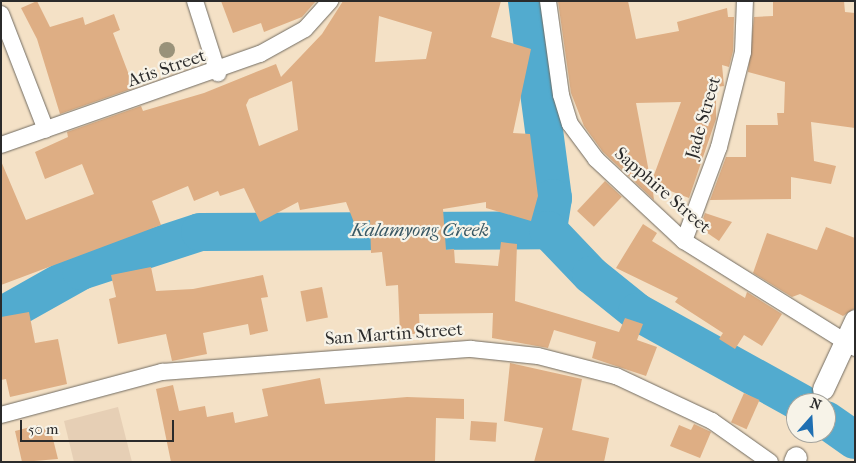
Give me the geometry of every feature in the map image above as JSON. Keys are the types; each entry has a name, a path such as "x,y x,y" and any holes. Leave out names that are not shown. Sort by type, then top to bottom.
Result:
{"street":[{"path":"196,1 218,73"},
{"name":"Atis Street","path":"1,145 218,73 305,29 330,1"},
{"name":"Sapphire Street","path":"548,1 560,95 570,124 596,159 684,241 849,346"},
{"name":"Jade Street","path":"684,241 719,147 743,52 745,1"},
{"path":"1,14 46,130"},
{"path":"823,389 849,346 855,320"},
{"name":"San Martin Street","path":"1,415 162,372 471,349 538,356 616,376 712,420 770,462"}],"shaded area":[{"path":"118,407 132,462 74,462 64,421"}],"building":[{"path":"37,1 50,27 83,17 85,25 114,14 120,30 113,33 134,88 60,114 37,39 21,8"},
{"path":"221,1 316,1 302,17 264,32 261,23 233,33"},
{"path":"343,1 501,1 491,37 531,49 513,133 530,134 538,196 531,221 486,208 486,202 443,209 446,250 454,249 455,263 498,266 501,242 517,244 515,301 619,332 625,318 643,324 637,340 657,347 646,376 592,358 596,342 554,330 548,348 492,338 493,313 419,314 420,334 400,334 398,285 386,286 382,252 371,253 370,220 355,225 346,202 300,210 298,202 260,222 244,188 220,196 218,191 194,201 188,186 152,201 161,225 1,285 1,161 26,220 94,194 82,164 45,179 35,152 68,137 67,132 141,106 143,111 204,93 276,64 281,77 322,34","holes":["379,16 432,32 426,59 375,62","292,81 298,130 259,146 246,105 249,99"]},
{"path":"558,1 628,1 636,39 679,31 677,22 727,8 728,17 734,17 733,51 729,67 722,65 724,86 716,87 716,119 689,198 652,184 654,200 603,152 584,126 571,93","holes":["681,102 651,183 636,103"]},
{"path":"773,1 844,1 845,12 855,13 855,128 811,122 814,161 836,166 831,184 791,177 791,199 710,200 726,157 746,157 746,125 778,125 777,113 784,113 785,82 748,72 754,17 773,16"},
{"path":"605,181 622,197 594,227 577,211"},
{"path":"705,213 732,222 719,241 700,228"},
{"path":"643,224 657,233 652,241 745,298 747,292 782,314 762,346 744,335 735,349 719,339 723,333 675,302 678,298 616,268"},
{"path":"826,227 855,238 855,308 843,316 800,294 792,297 753,273 767,233 817,250"},
{"path":"151,267 156,291 193,289 263,275 268,297 261,298 268,331 250,335 248,324 203,333 207,354 172,361 166,334 118,344 109,299 116,297 111,275"},
{"path":"322,287 328,317 306,322 300,291"},
{"path":"29,312 35,343 58,339 67,384 10,397 6,379 1,380 1,317"},
{"path":"510,363 582,379 572,430 609,438 604,462 534,462 543,428 504,421"},
{"path":"320,378 325,404 407,397 464,399 464,419 436,418 435,462 171,462 156,389 173,385 179,411 205,406 207,417 233,412 235,423 268,416 262,389"},
{"path":"744,393 760,400 747,429 731,422"},
{"path":"471,421 497,423 496,442 470,440"},
{"path":"694,424 711,432 700,458 670,446 679,425 691,430"},
{"path":"38,425 39,430 50,427 58,459 22,462 15,431"}],"waterway":[{"path":"527,1 553,198 548,230"},
{"name":"Kalamyong Creek","path":"1,316 81,271 200,232 548,230 591,275 637,312 786,395"},
{"name":"Kalamyong Creek","path":"836,427 855,440"}]}
